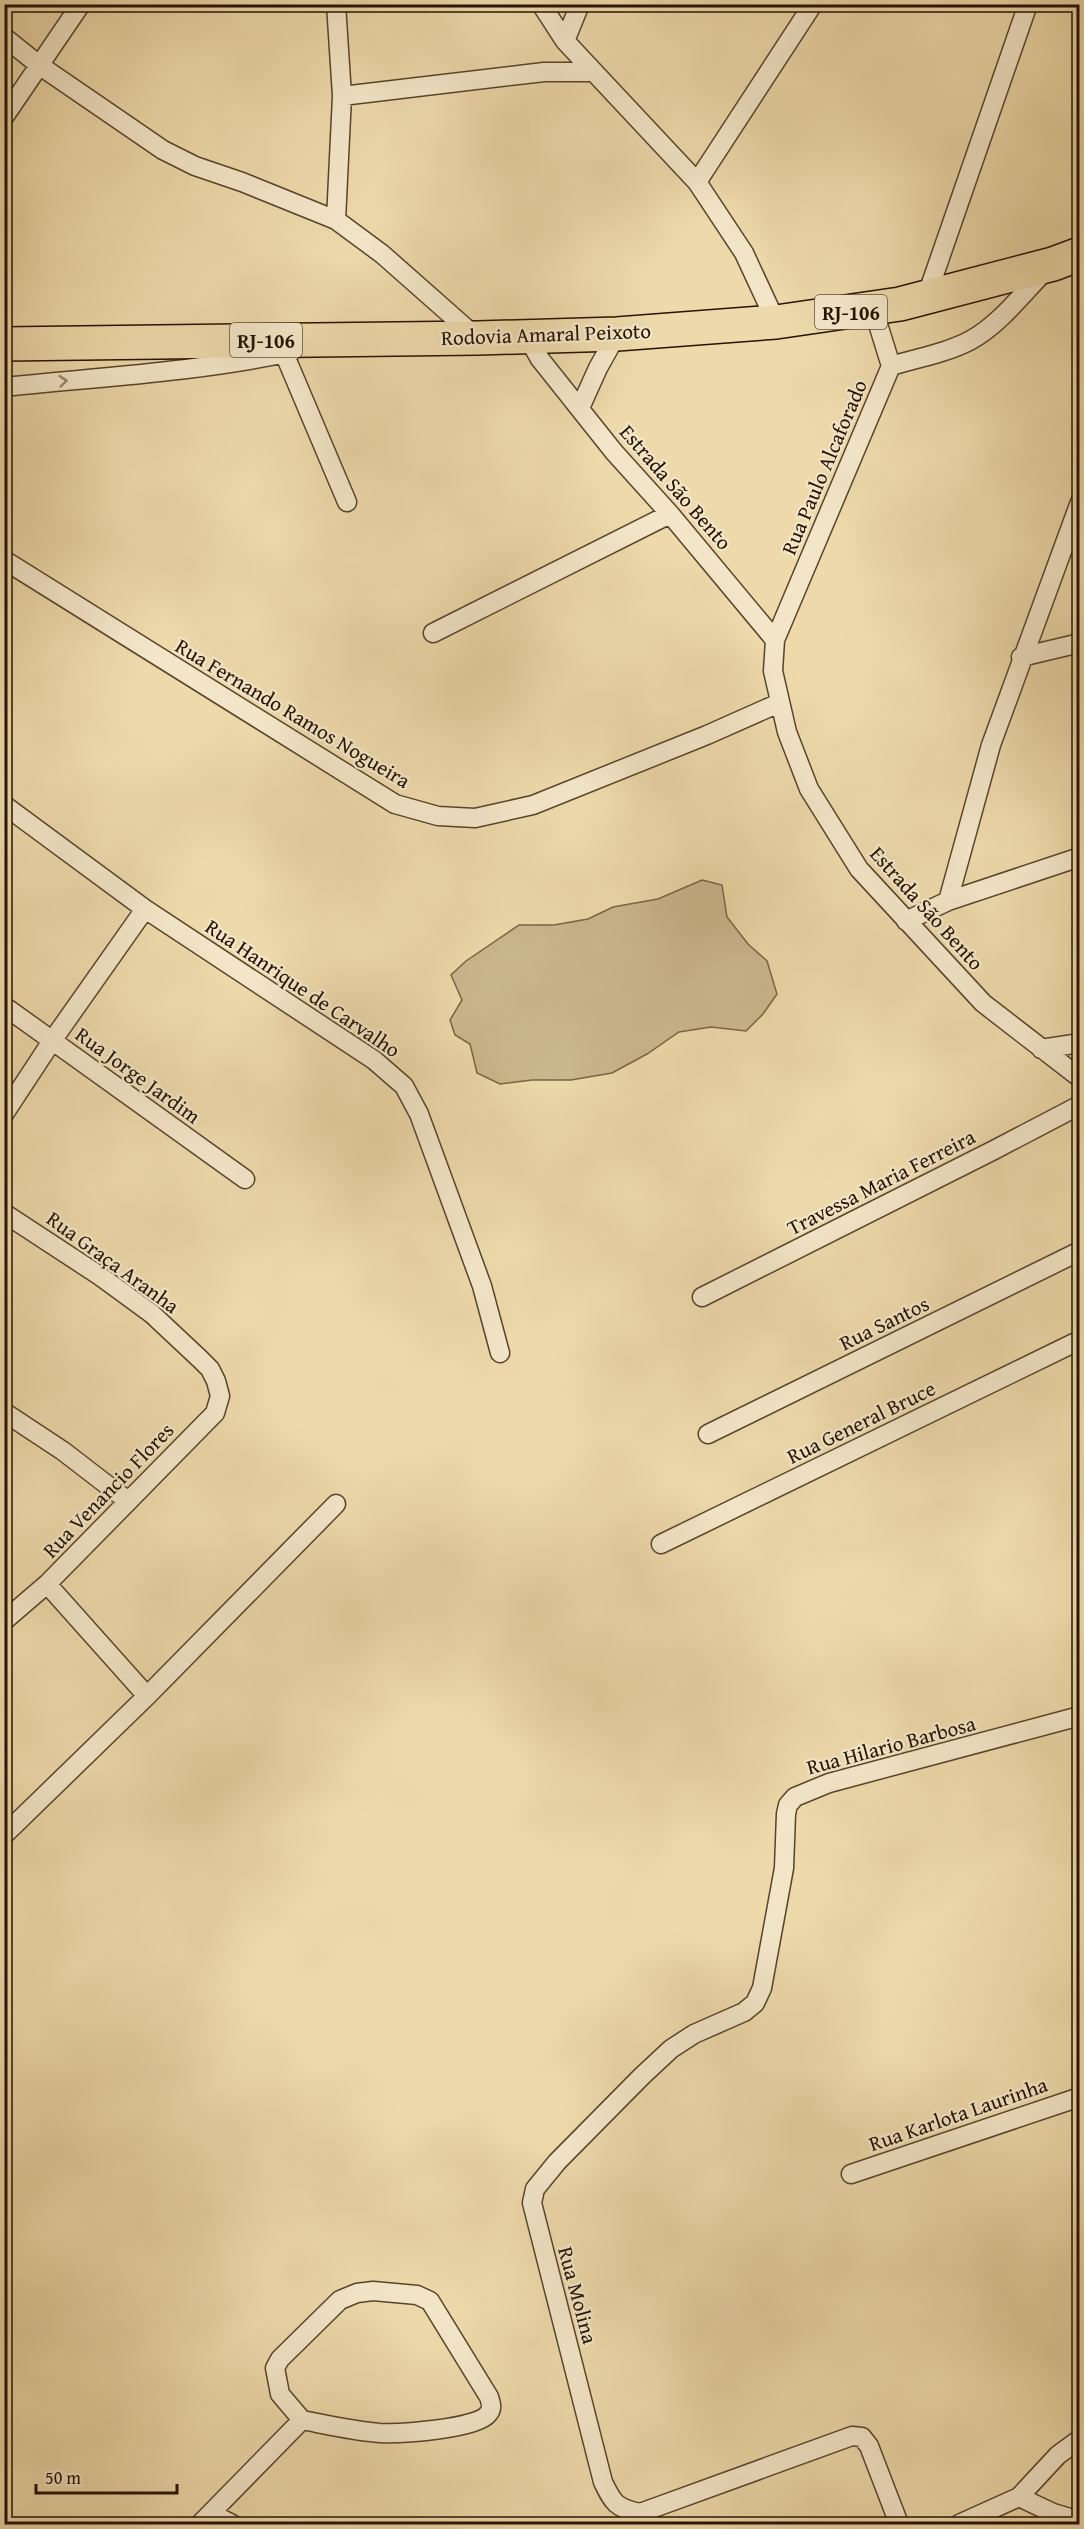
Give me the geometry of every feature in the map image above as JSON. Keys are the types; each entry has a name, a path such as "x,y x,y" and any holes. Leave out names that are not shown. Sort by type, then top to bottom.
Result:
{"highway":[{"name":"Rodovia Amaral Peixoto","path":"4,344 478,338 617,334 776,322 926,298 1066,259"}],"street":[{"path":"4,117 81,4"},
{"path":"336,4 342,96 336,220"},
{"path":"541,4 565,41 592,72 697,182 744,253 776,322"},
{"path":"565,41 580,4"},
{"path":"697,182 813,4"},
{"path":"926,298 1028,4"},
{"path":"4,37 39,65 163,150 195,166 242,182 336,220 382,254 478,338"},
{"path":"342,96 544,72 592,72"},
{"path":"891,366 960,345 974,338 1066,259"},
{"name":"Rua Paulo Alcaforado","path":"775,640 891,366 873,308"},
{"path":"580,408 597,368 617,334"},
{"name":"Estrada São Bento","path":"527,336 540,359 614,452 670,514 775,640 773,671 787,732 809,789 859,868 983,1003 1080,1078"},
{"path":"4,387 205,367 256,360 355,339"},
{"path":"284,353 347,502"},
{"path":"948,901 991,745 1021,657 1080,502"},
{"path":"433,633 670,514"},
{"name":"Rua Fernando Ramos Nogueira","path":"4,560 395,804 438,816 475,818 533,805 707,735 779,703"},
{"path":"1021,657 1080,643"},
{"name":"Rua Hanrique de Carvalho","path":"4,805 145,909 374,1060 404,1086 419,1114 471,1253 500,1353"},
{"path":"906,921 948,901 1080,857"},
{"path":"4,1114 52,1041 145,909"},
{"name":"Rua Jorge Jardim","path":"4,1006 245,1179"},
{"path":"1041,1049 1080,1043"},
{"name":"Travessa Maria Ferreira","path":"702,1297 1080,1105"},
{"name":"Rua Graça Aranha","path":"4,1213 100,1276 152,1314 200,1359 210,1369 216,1381 220,1396 215,1413"},
{"name":"Rua Santos","path":"708,1434 1080,1251"},
{"name":"Rua General Bruce","path":"661,1544 1080,1340"},
{"path":"4,1412 63,1451 128,1501"},
{"name":"Rua Venancio Flores","path":"5,1618 47,1584 215,1413"},
{"path":"4,1835 147,1696 336,1504"},
{"path":"47,1584 147,1696"},
{"name":"Rua Hilario Barbosa","path":"771,1947 784,1868 786,1814 795,1797 829,1783 1080,1716"},
{"name":"Rua Molina","path":"771,1947 762,1988 755,2003 744,2012 686,2039 671,2049 642,2076 557,2162 535,2189 532,2203 533,2213 603,2482 612,2500 623,2510 640,2513 852,2436 862,2437 868,2446 899,2524"},
{"name":"Rua Karlota Laurinha","path":"851,2174 1080,2097"},
{"path":"373,2291 417,2295 430,2301 492,2404 488,2415 479,2421 439,2430 381,2433 302,2420 280,2394 275,2368 280,2359 340,2300 357,2293 373,2291"},
{"path":"206,2519 302,2420"},
{"path":"959,2524 988,2519 1019,2497 1058,2455 1080,2439"},
{"path":"1019,2497 1053,2513 1080,2521"},
{"path":"206,2519 232,2524"}],"shaded area":[{"path":"702,880 722,885 727,917 748,944 767,961 777,994 763,1014 746,1031 711,1027 679,1032 647,1054 612,1073 571,1080 532,1080 500,1084 477,1073 470,1044 455,1035 450,1020 462,1000 451,975 466,961 519,925 554,925 588,919 613,907 658,899"}]}
